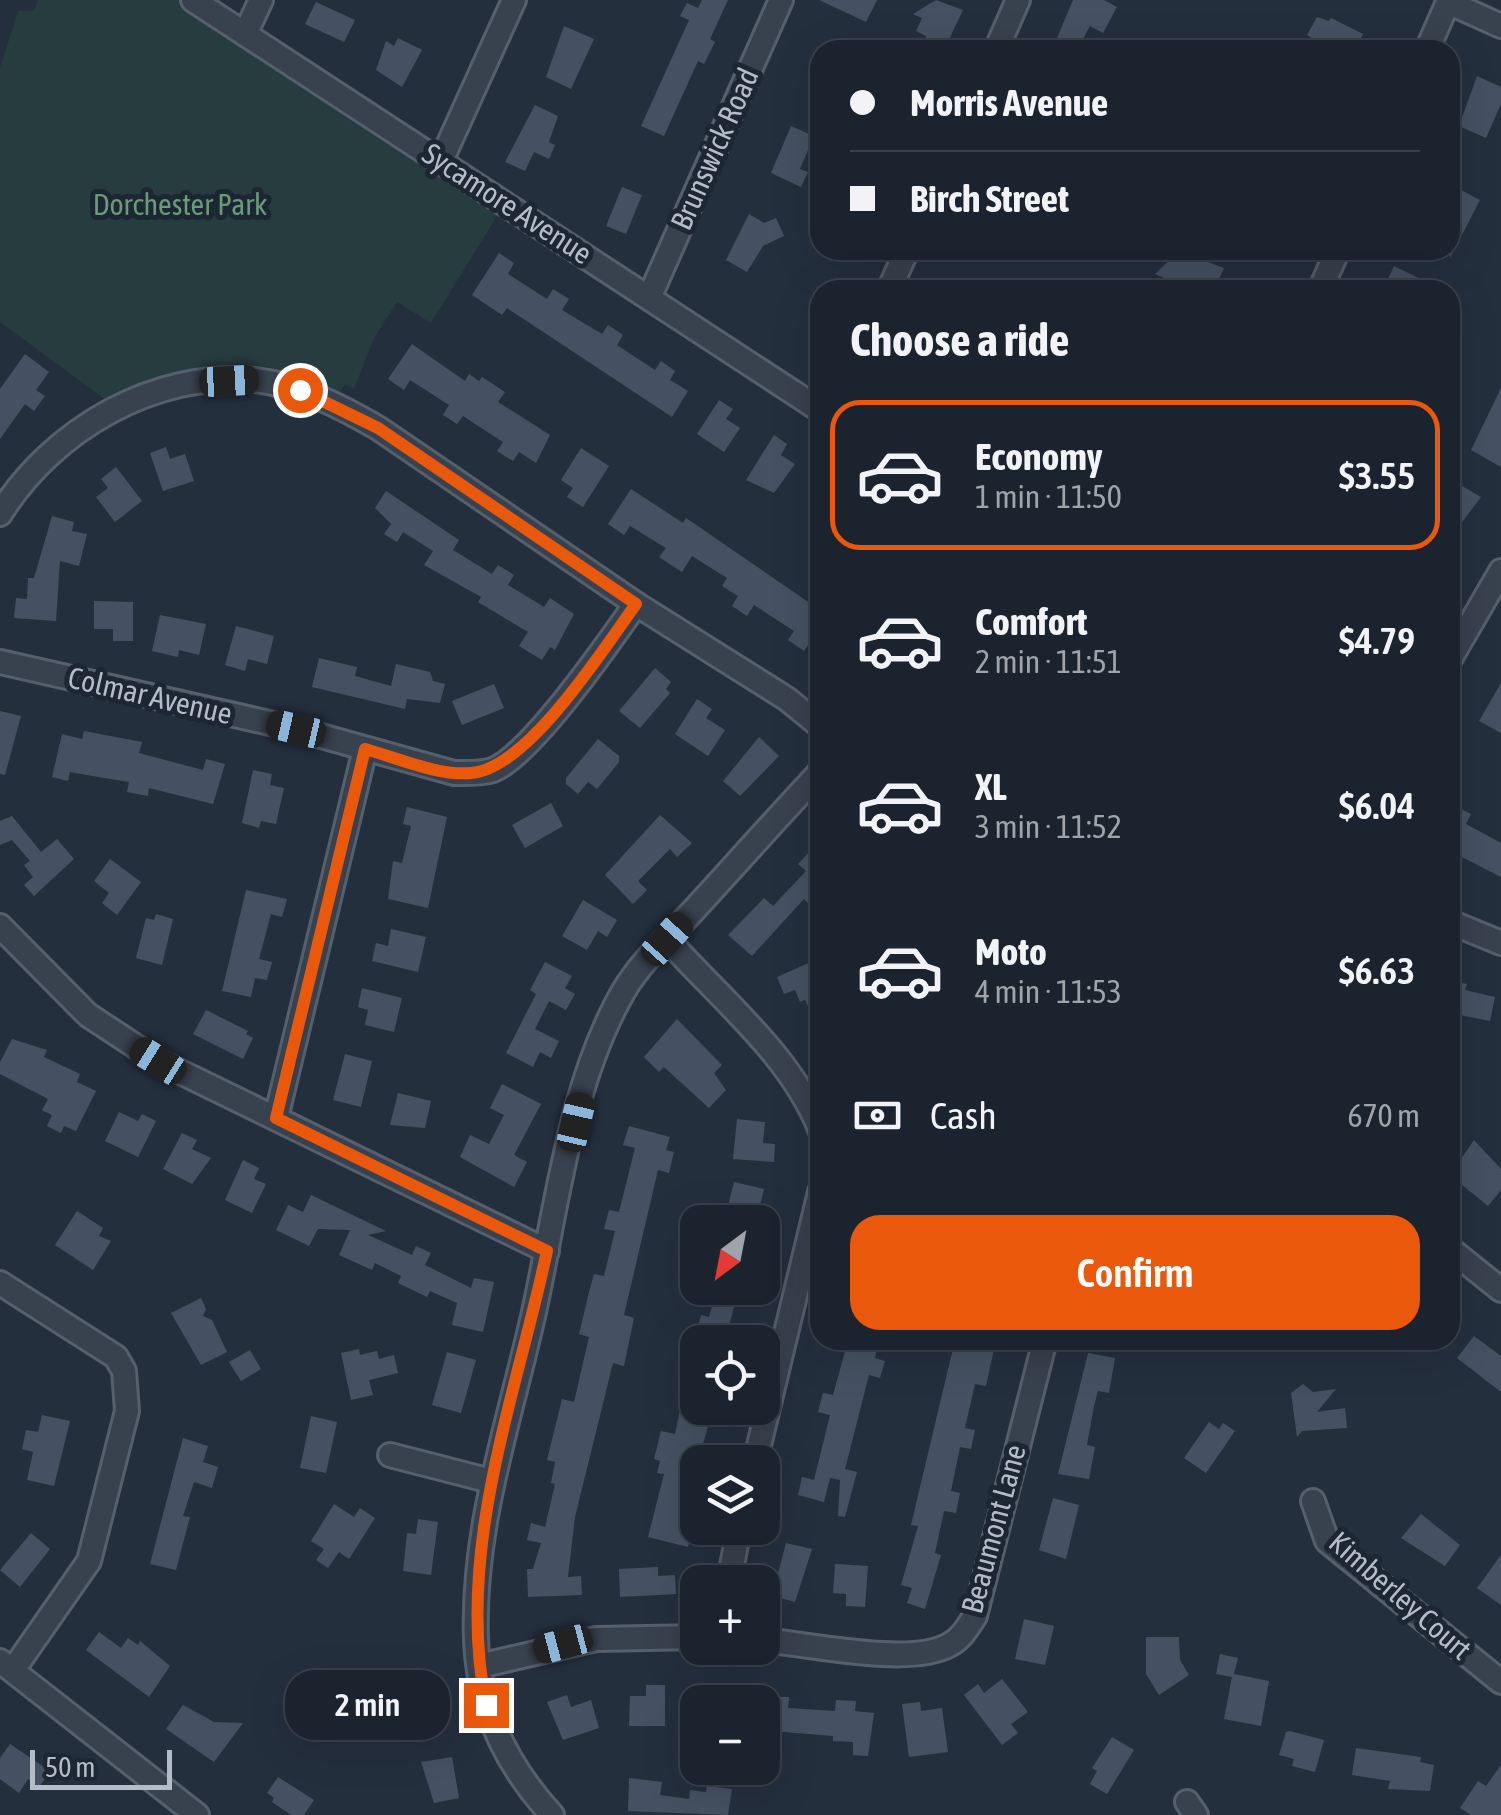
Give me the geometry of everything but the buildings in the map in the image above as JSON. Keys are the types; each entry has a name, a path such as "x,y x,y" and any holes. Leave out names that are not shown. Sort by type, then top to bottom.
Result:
{"street":[{"name":"Sycamore Avenue","path":"193,0 810,403"},
{"path":"246,34 261,0"},
{"path":"441,161 514,0"},
{"name":"Brunswick Road","path":"649,298 781,0"},
{"path":"1000,40 1018,0"},
{"path":"1430,40 1448,1 1501,26"},
{"path":"0,514 49,452 117,408 208,382 264,382 300,390 378,428 810,718"},
{"path":"1460,648 1491,612 1501,571"},
{"name":"Colmar Avenue","path":"0,662 296,729 454,773 492,770 524,745 636,604"},
{"path":"276,1118 365,749"},
{"path":"552,1815 520,1779 498,1742 478,1666 477,1576 491,1481 591,1067 625,989 810,783"},
{"path":"0,926 55,984 112,1032 158,1061 547,1251"},
{"path":"1460,926 1501,943"},
{"path":"667,939 779,1059 810,1103"},
{"path":"759,1445 810,1234"},
{"path":"1460,1257 1501,1290"},
{"path":"0,1284 116,1357 124,1371 128,1399 89,1561 6,1665 197,1815"},
{"name":"Beaumont Lane","path":"780,1642 916,1653 948,1646 959,1638 975,1616 1042,1350"},
{"path":"390,1455 491,1481"},
{"name":"Kimberley Court","path":"1313,1501 1327,1541 1501,1682"},
{"path":"478,1666 596,1639 680,1637"}],"green space":[{"name":"Dorchester Park","path":"38,0 194,0 505,203 431,323 397,302 374,338 354,389 345,384 333,404 252,380 117,408 0,322 0,68 18,11 34,10"}],"route":[{"path":"300,390 346,409 378,428 636,604 524,745 492,770 454,773 365,749 276,1118 547,1251 491,1481 477,1576 476,1640 486,1705"}]}
